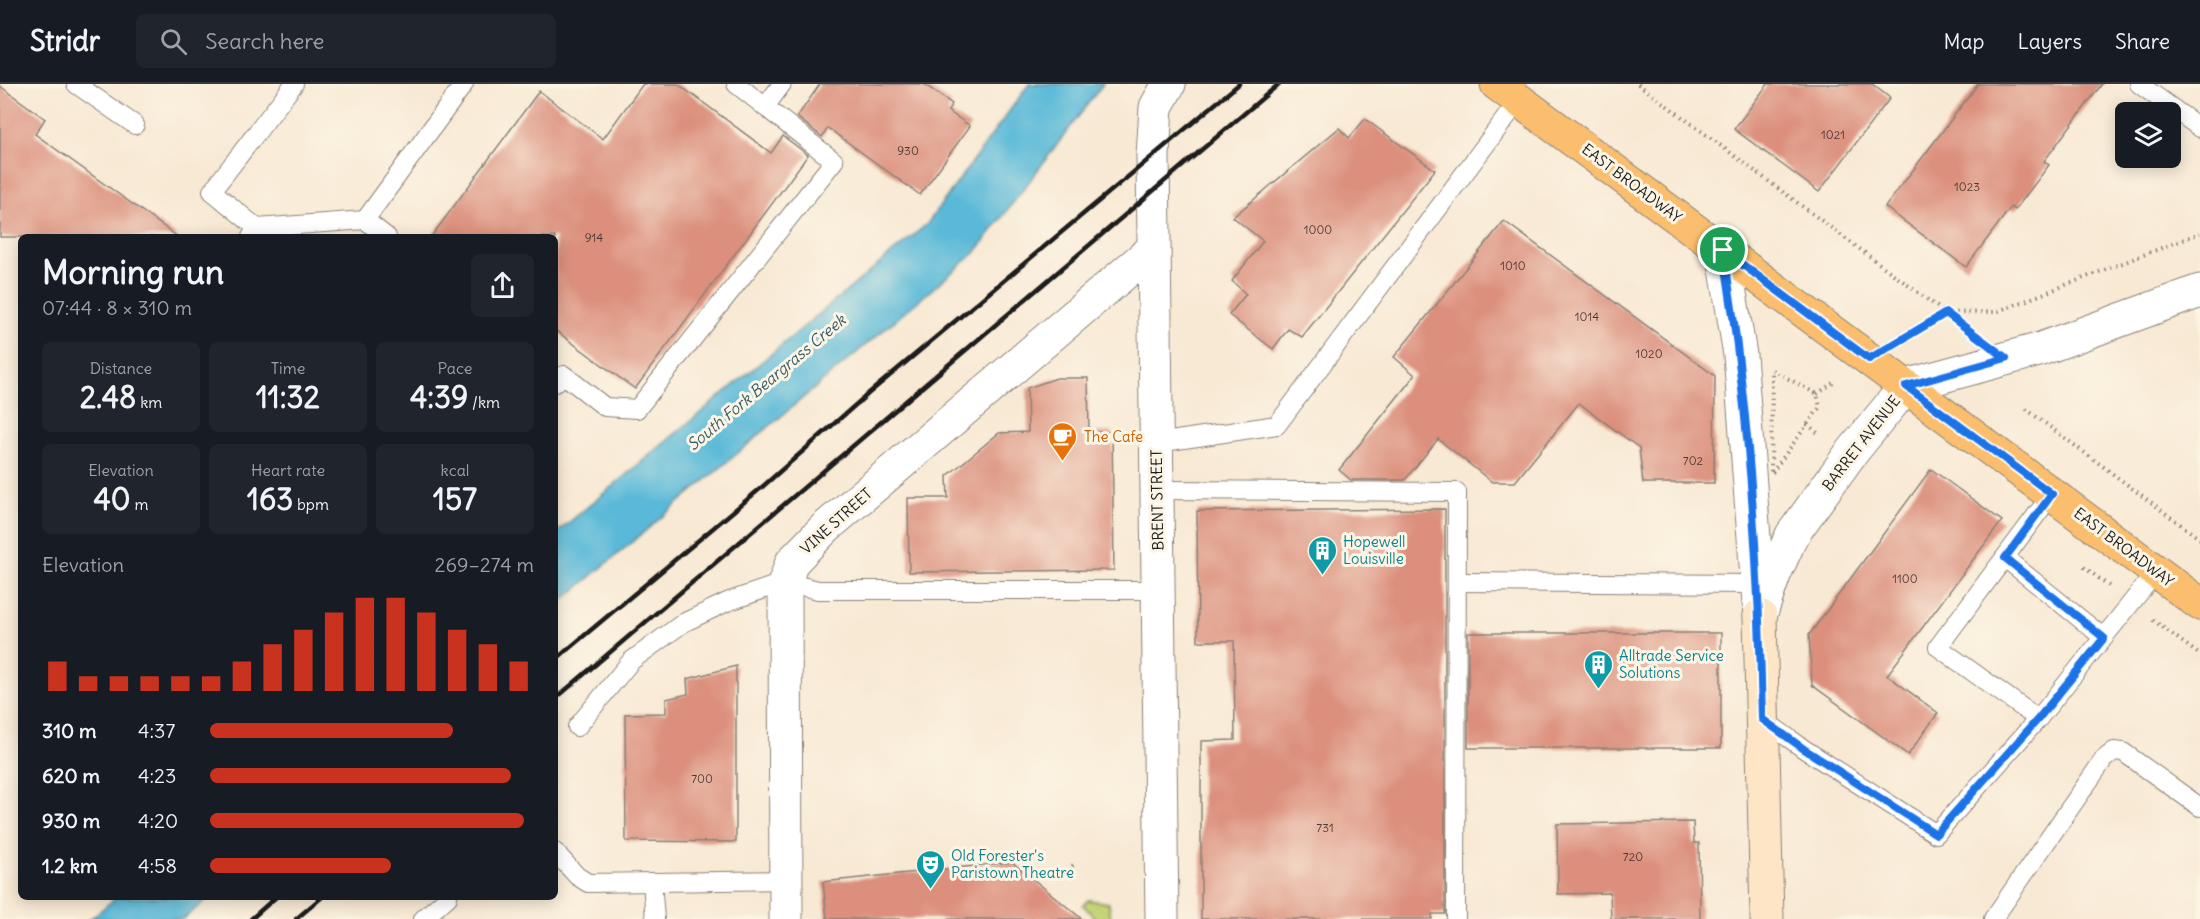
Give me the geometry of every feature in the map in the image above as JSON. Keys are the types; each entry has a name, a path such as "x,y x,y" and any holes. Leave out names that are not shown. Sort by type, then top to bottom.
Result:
{"main road":[{"name":"EAST BROADWAY","path":"1508,92 2200,604"}],"street":[{"name":"BRENT STREET","path":"1162,919 1153,249 1156,107 1169,84"},
{"name":"VINE STREET","path":"786,919 785,582 792,562 825,528 1153,249"},
{"name":"BARRET AVENUE","path":"1723,250 1740,355 1758,584 1768,919"},
{"name":"BARRET AVENUE","path":"1760,616 1774,575 1792,535 1849,456 1906,386 2038,350 2200,291"}],"lane":[{"path":"76,84 135,125"},
{"path":"294,84 212,191 254,232 365,220 383,234"},
{"path":"365,220 464,84"},
{"path":"558,376 605,407 637,409 834,161 736,84"},
{"path":"765,106 782,84"},
{"path":"2139,84 2200,128"},
{"path":"1157,442 1277,424 1508,92"},
{"path":"1157,490 1457,492 1456,919"},
{"path":"2038,719 1938,647 2052,494"},
{"path":"2005,558 2104,638"},
{"path":"1762,719 1804,749 1936,834 2038,719 2156,572"},
{"path":"577,726 631,662 659,639 727,602 785,582 818,590 1158,590"},
{"path":"1457,582 1758,584"},
{"path":"1993,919 2104,759 2114,752 2123,752 2200,807"},
{"path":"558,855 577,876 588,883 786,880"},
{"path":"652,882 655,919"},
{"path":"423,919 445,900"}],"path":[{"path":"1638,84 2006,358"},
{"path":"1817,394 1869,359 1946,313 1996,312 2200,233"},
{"path":"1772,370 1817,394 1820,407 1771,474 1772,370"},
{"path":"2026,409 2200,539"},
{"path":"1071,866 1076,863"},
{"path":"1056,876 1062,871"}],"green space":[{"path":"1088,900 1109,903 1111,919 1096,919 1083,905"}],"water":[{"name":"South Fork Beargrass Creek","path":"1029,84 1103,84 975,253 558,604 558,532 927,224"},
{"path":"113,900 206,900 183,919 90,919"}],"building":[{"path":"643,84 678,84 771,153 783,136 808,155 635,389 558,332 558,234 433,234 539,91 603,139"},
{"path":"820,84 924,84 952,104 948,111 970,126 920,195 828,128 822,137 797,117"},
{"path":"1768,84 1872,84 1890,98 1819,192 1734,129"},
{"path":"1978,84 2102,84 2044,161 2049,165 2015,210 2011,207 1966,267 1885,207"},
{"path":"0,86 45,119 35,134 174,234 18,234 18,237 0,237"},
{"path":"1365,119 1435,170 1302,337 1288,329 1273,349 1229,315 1246,294 1232,281 1263,241 1233,217 1339,128 1349,138"},
{"path":"1504,221 1715,376 1714,483 1643,483 1639,448 1579,403 1515,482 1492,482 1438,439 1405,480 1351,480 1339,470 1415,375 1394,357"},
{"path":"1057,378 1088,378 1089,432 1112,432 1114,570 909,572 908,498 948,498 947,476 999,433 1028,432 1027,388"},
{"path":"1931,469 2002,521 1887,675 1938,713 1908,755 1812,685 1809,635"},
{"path":"1445,509 1445,914 1432,914 1432,919 1201,919 1201,741 1235,740 1234,641 1198,641 1197,511"},
{"name":"Alltrade Service Solutions","path":"1468,633 1721,633 1721,748 1468,748"},
{"path":"736,666 736,842 626,841 625,714 666,713 666,699 688,694 687,679"},
{"path":"1693,822 1694,843 1699,843 1700,919 1611,919 1610,893 1558,894 1557,824"},
{"name":"Old Forester's Paristown Theatre","path":"1012,862 1082,919 827,919 823,882"}],"railway":[{"path":"558,657 761,488 869,393 1239,84"},
{"path":"558,696 1279,84"},
{"path":"251,919 273,900"},
{"path":"296,919 318,900"}],"place":[{"name":"The Cafe","path":"1063,462"},
{"name":"Hopewell Louisville","path":"1322,576"},
{"name":"Alltrade Service Solutions","path":"1598,690"},
{"name":"Old Forester's Paristown Theatre","path":"930,890"}],"route":[{"path":"1723,250 1869,359 1946,313 2006,358 1906,386 2052,494 2005,558 2104,638 2038,719 1936,834 1804,749 1762,719 1760,616 1740,355 1723,250"}]}
